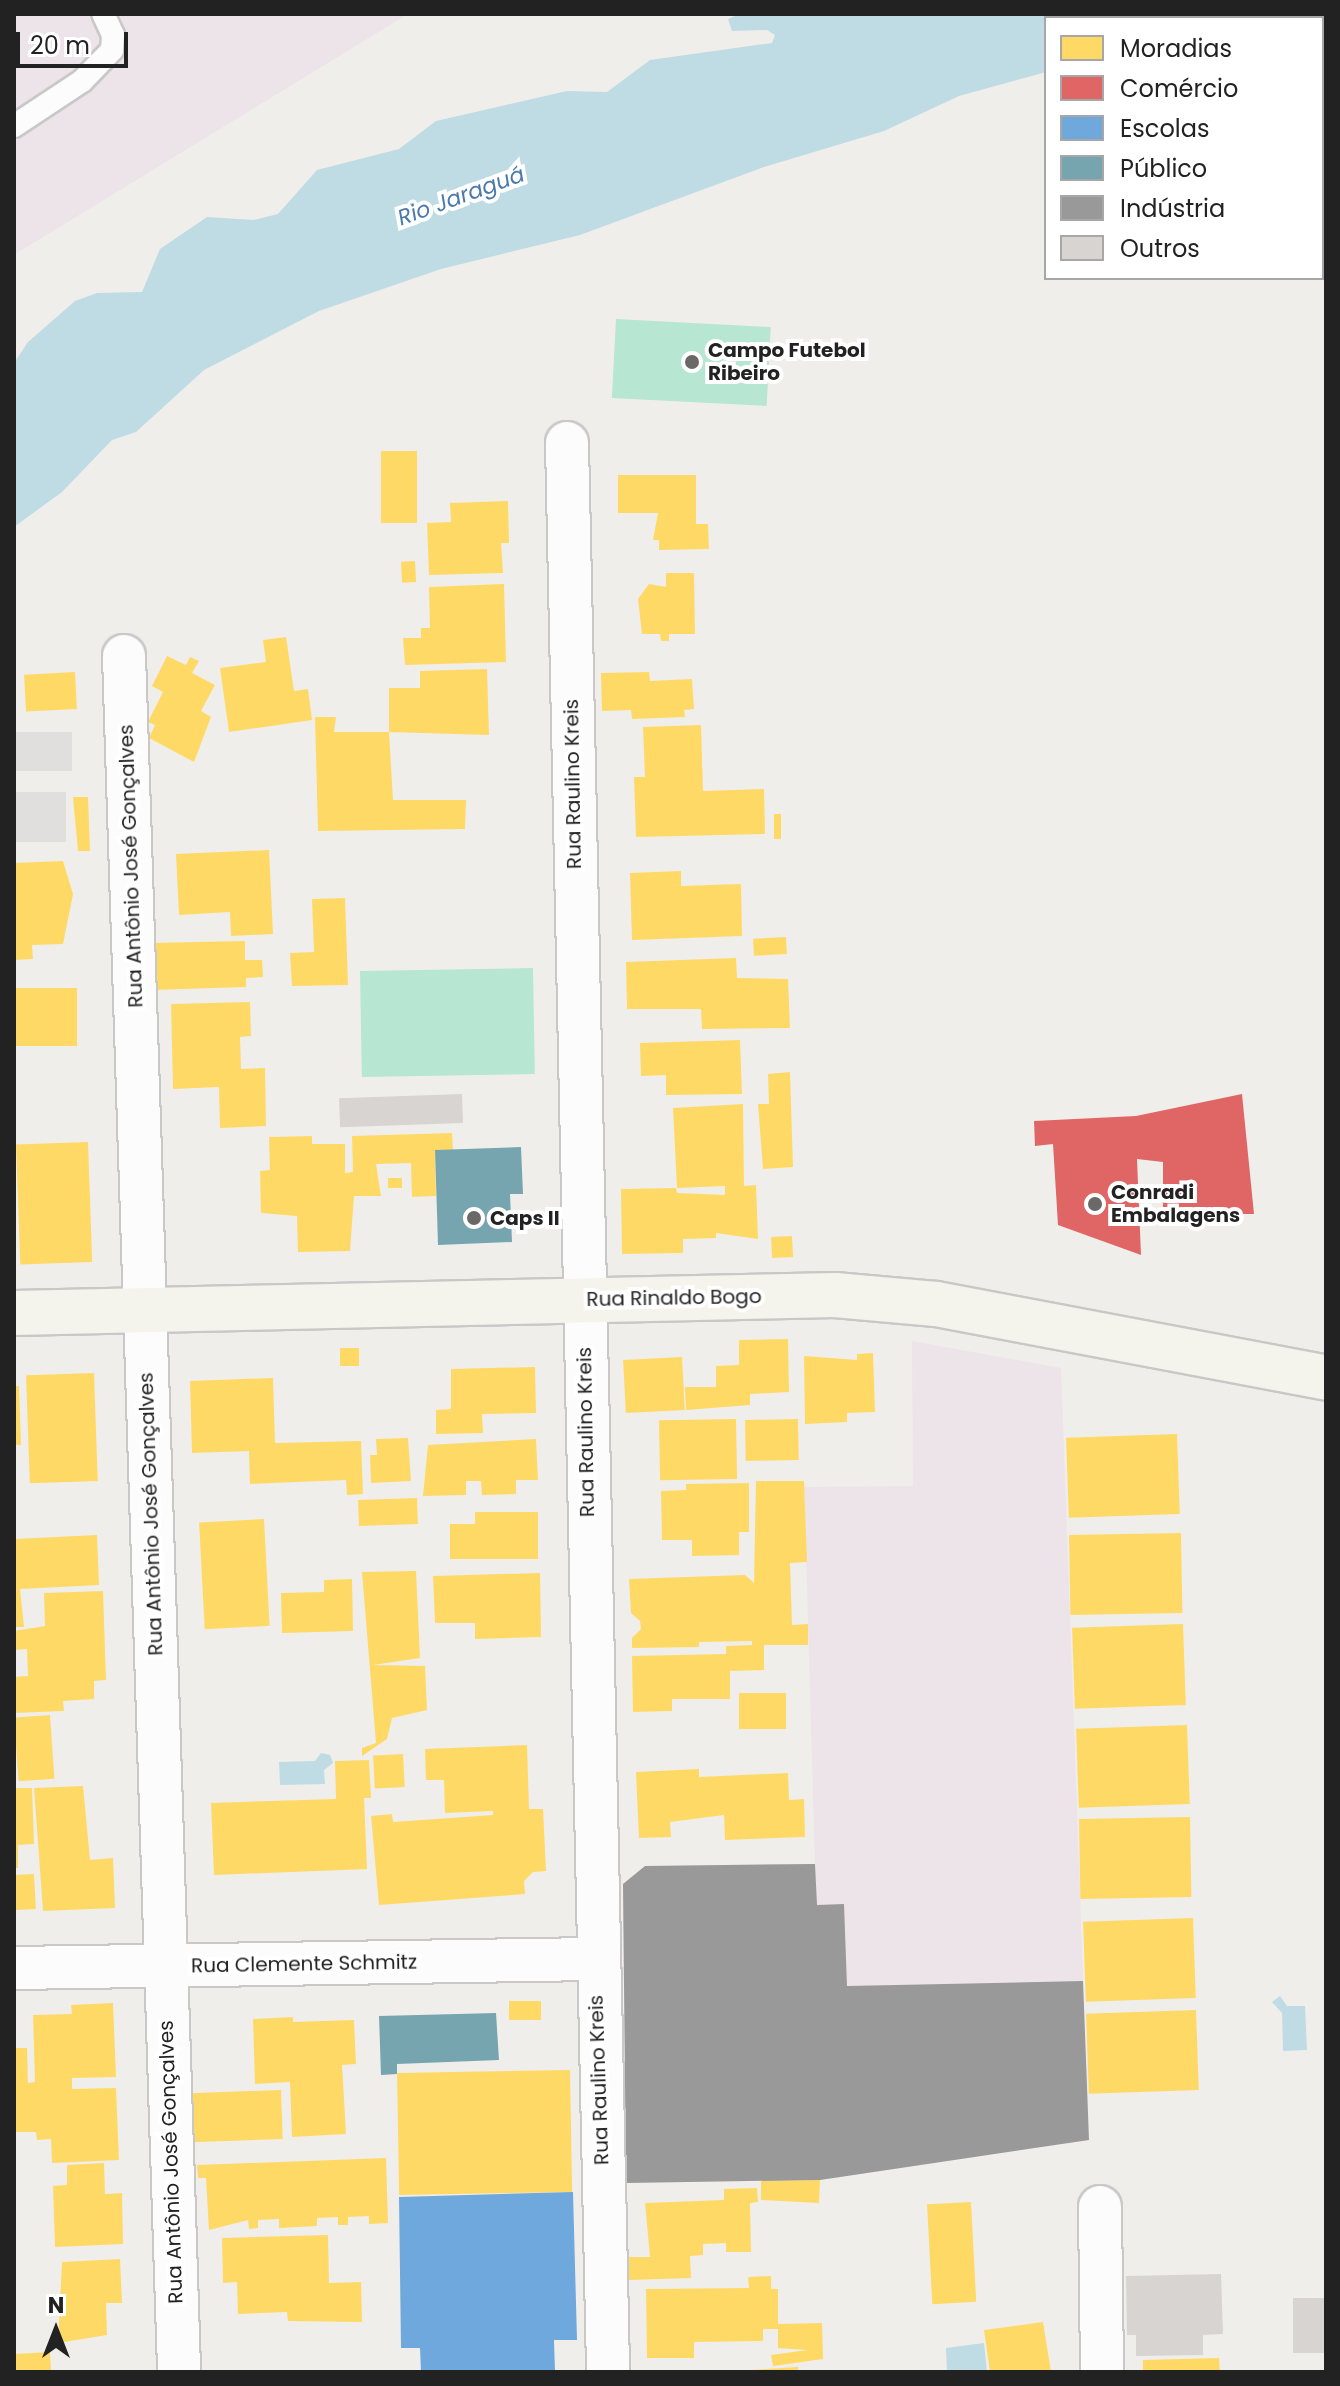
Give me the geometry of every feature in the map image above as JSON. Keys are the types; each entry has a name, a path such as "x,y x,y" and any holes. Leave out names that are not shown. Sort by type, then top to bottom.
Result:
{"main road":[{"name":"Rua Rinaldo Bogo","path":"14,1313 835,1295 936,1304 1326,1378"}],"street":[{"name":"Rua Raulino Kreis","path":"567,443 595,1959 608,2372"},
{"name":"Rua Antônio José Gonçalves","path":"124,656 179,2372"},
{"name":"Rua Clemente Schmitz","path":"14,1968 595,1959"},
{"path":"1100,2207 1102,2372"}],"lane":[{"path":"14,126 82,81 112,50 113,35 103,14"}],"shaded area":[{"path":"14,14 408,14 14,255"},
{"path":"14,732 72,732 72,771 15,771 16,792 66,792 66,842 14,842"},
{"path":"912,1341 1061,1368 1089,2140 820,2180 626,2183 623,1884 645,1866 815,1864 804,1487 913,1486"}],"green space":[{"name":"Campo Futebol Ribeiro","path":"616,319 771,327 767,406 612,398"},
{"path":"533,968 535,1074 362,1077 360,971"}],"water":[{"name":"Rio Jaraguá","path":"740,14 1255,16 1044,16 1044,73 959,96 884,131 764,167 580,235 441,269 319,311 204,370 136,432 112,440 62,492 14,527 14,363 28,342 75,301 97,293 142,292 160,249 207,217 254,220 278,214 317,170 399,149 436,121 567,91 607,92 650,60 772,43 775,35 767,30 732,31 728,19"},
{"path":"321,1753 330,1755 333,1763 324,1770 325,1784 280,1785 279,1762 315,1761"},
{"path":"1280,1996 1287,2006 1305,2006 1307,2050 1283,2051 1282,2013 1272,2002"},
{"path":"984,2343 987,2372 947,2372 946,2348"}],"building: Moradias":[{"path":"381,451 417,451 417,523 381,523"},
{"path":"618,475 696,475 696,524 708,524 709,549 659,550 659,540 653,540 658,513 618,513"},
{"path":"508,501 509,543 501,543 503,573 429,575 427,523 451,522 450,503"},
{"path":"415,561 416,582 402,583 401,562"},
{"path":"666,573 694,573 695,634 669,634 669,641 661,641 660,634 642,634 638,599 649,584 666,587"},
{"path":"504,584 506,662 405,665 403,638 421,638 421,628 430,628 429,587"},
{"path":"286,637 294,691 308,689 312,720 229,732 220,668 266,662 263,640"},
{"path":"167,656 186,665 190,657 199,661 192,673 215,685 201,711 211,717 194,762 149,738 155,725 148,722 163,692 152,686"},
{"path":"487,669 489,735 389,732 389,688 420,688 420,671"},
{"path":"75,672 77,709 26,712 24,675"},
{"path":"649,672 650,681 692,679 694,709 684,710 685,717 632,719 631,710 602,711 601,673"},
{"path":"315,717 336,717 334,732 389,732 393,800 466,800 465,829 318,831"},
{"path":"701,725 703,791 764,789 765,834 636,837 634,777 645,777 643,727"},
{"path":"73,797 88,797 90,851 78,851"},
{"path":"774,814 781,814 781,839 774,839"},
{"path":"269,850 273,934 231,936 230,912 179,915 176,854"},
{"path":"63,861 73,894 63,944 32,945 33,959 14,960 14,863"},
{"path":"681,871 681,886 741,884 742,936 632,940 630,873"},
{"path":"345,898 348,985 292,986 290,953 314,952 312,899"},
{"path":"786,937 787,954 754,956 753,939"},
{"path":"245,941 245,960 262,960 263,977 246,978 246,987 153,990 151,943"},
{"path":"736,958 737,978 788,979 790,1028 702,1029 701,1009 627,1009 626,962"},
{"path":"14,988 77,988 77,1046 14,1046"},
{"path":"250,1002 251,1036 240,1037 241,1069 265,1068 266,1126 220,1128 219,1087 173,1089 171,1004"},
{"path":"740,1040 742,1094 666,1095 666,1075 641,1076 640,1043"},
{"path":"790,1072 793,1167 763,1169 758,1104 769,1104 768,1074"},
{"path":"743,1104 744,1186 756,1185 758,1239 716,1233 716,1238 683,1239 683,1253 622,1254 621,1189 676,1188 677,1193 725,1195 725,1186 677,1188 673,1108"},
{"path":"452,1133 453,1150 435,1150 436,1196 412,1197 411,1163 376,1164 381,1196 354,1196 350,1251 298,1252 297,1216 261,1213 260,1171 270,1170 269,1137 312,1136 312,1144 345,1144 345,1173 353,1172 352,1136"},
{"path":"88,1142 92,1262 20,1264 16,1145"},
{"path":"388,1178 402,1178 402,1188 388,1188"},
{"path":"792,1236 793,1257 772,1258 771,1237"},
{"path":"788,1339 789,1392 750,1394 750,1405 686,1410 685,1387 716,1387 716,1366 739,1365 739,1340"},
{"path":"340,1348 359,1348 359,1366 340,1366"},
{"path":"873,1353 875,1412 847,1413 847,1422 805,1424 804,1356 857,1360 857,1354"},
{"path":"682,1357 685,1410 626,1413 623,1360"},
{"path":"535,1367 536,1413 482,1414 483,1433 436,1434 436,1410 451,1409 451,1369"},
{"path":"94,1373 98,1481 30,1483 26,1375"},
{"path":"273,1378 275,1443 361,1441 363,1494 347,1495 346,1480 250,1484 249,1451 192,1453 190,1381"},
{"path":"14,1386 19,1386 21,1445 14,1445"},
{"path":"736,1419 737,1479 660,1480 659,1420"},
{"path":"798,1419 799,1460 746,1461 745,1420"},
{"path":"1177,1434 1180,1514 1069,1518 1066,1438"},
{"path":"408,1438 411,1481 371,1483 370,1455 377,1455 376,1439"},
{"path":"536,1439 538,1480 516,1480 516,1494 482,1495 481,1481 466,1481 466,1495 423,1496 428,1445"},
{"path":"756,1481 804,1481 807,1562 790,1563 792,1625 808,1624 808,1645 764,1645 764,1670 730,1671 730,1699 672,1699 672,1711 633,1712 632,1656 726,1654 726,1646 752,1645 752,1641 699,1642 699,1647 632,1648 632,1638 641,1629 640,1621 631,1613 629,1579 745,1575 754,1583"},
{"path":"749,1483 749,1532 739,1532 739,1555 692,1556 692,1540 662,1540 661,1491 686,1490 686,1484"},
{"path":"417,1498 418,1524 359,1526 358,1500"},
{"path":"475,1512 538,1512 538,1559 450,1559 450,1524 475,1524"},
{"path":"264,1519 270,1626 205,1629 199,1522"},
{"path":"1181,1533 1182,1613 1070,1615 1069,1535"},
{"path":"97,1535 99,1585 20,1589 24,1627 14,1627 14,1539"},
{"path":"416,1571 420,1658 373,1665 425,1666 427,1710 392,1718 387,1739 362,1756 362,1748 376,1743 362,1572"},
{"path":"540,1573 541,1637 475,1639 475,1623 435,1623 433,1576"},
{"path":"352,1579 353,1631 282,1633 281,1593 324,1592 324,1580"},
{"path":"103,1591 106,1680 94,1681 94,1699 63,1701 64,1711 14,1713 14,1677 28,1676 27,1649 14,1650 14,1631 45,1626 44,1593"},
{"path":"1183,1624 1186,1705 1075,1709 1072,1628"},
{"path":"739,1693 786,1693 786,1729 739,1729"},
{"path":"50,1715 54,1779 19,1781 14,1718"},
{"path":"1187,1725 1190,1804 1079,1808 1076,1729"},
{"path":"527,1745 529,1809 543,1809 546,1871 533,1872 524,1881 525,1894 379,1905 371,1816 392,1814 393,1822 493,1815 493,1811 445,1813 444,1780 426,1780 425,1749"},
{"path":"403,1754 405,1787 375,1789 373,1756"},
{"path":"369,1760 371,1798 364,1798 367,1869 214,1875 211,1803 336,1799 335,1761"},
{"path":"699,1769 699,1777 788,1773 789,1800 804,1799 805,1837 725,1840 724,1815 670,1822 671,1837 639,1838 636,1772"},
{"path":"83,1786 90,1860 113,1858 115,1908 43,1911 34,1788"},
{"path":"14,1788 32,1788 34,1844 18,1845 18,1868 14,1868"},
{"path":"1190,1817 1191,1897 1080,1899 1079,1819"},
{"path":"34,1874 36,1909 16,1910 14,1875"},
{"path":"1193,1918 1196,1998 1086,2002 1083,1922"},
{"path":"509,2001 541,2001 541,2020 509,2020"},
{"path":"113,2003 116,2077 72,2078 72,2089 116,2088 119,2160 52,2163 51,2139 37,2140 36,2132 14,2132 14,2048 27,2048 28,2083 35,2082 33,2015 72,2014 71,2005"},
{"path":"1196,2010 1199,2090 1089,2094 1086,2014"},
{"path":"293,2017 293,2022 354,2020 356,2064 342,2065 346,2134 292,2137 290,2082 255,2084 253,2019"},
{"path":"570,2070 572,2192 399,2195 397,2073"},
{"path":"281,2090 283,2139 192,2142 190,2093"},
{"path":"386,2158 388,2223 369,2224 369,2216 348,2217 348,2225 338,2225 338,2217 317,2218 317,2226 279,2228 279,2219 258,2220 258,2228 249,2229 248,2220 209,2230 206,2178 198,2178 197,2165"},
{"path":"104,2163 105,2194 122,2193 123,2244 55,2247 53,2186 67,2185 67,2165"},
{"path":"820,2180 819,2203 761,2200 761,2181"},
{"path":"757,2188 758,2202 750,2203 751,2252 726,2252 726,2243 703,2244 703,2255 690,2256 691,2278 629,2280 628,2257 650,2257 645,2203 724,2200 724,2189"},
{"path":"971,2202 976,2302 932,2304 927,2204"},
{"path":"328,2235 329,2283 361,2282 362,2322 288,2321 287,2312 238,2314 237,2282 223,2283 222,2238"},
{"path":"120,2259 122,2303 106,2303 107,2335 58,2343 62,2262"},
{"path":"771,2276 771,2289 778,2289 778,2324 822,2323 823,2359 773,2366 771,2355 808,2350 778,2348 778,2329 763,2329 763,2341 694,2342 694,2358 647,2358 646,2289 749,2288 748,2277"},
{"path":"1043,2322 1051,2372 990,2372 984,2330"},
{"path":"50,2352 51,2372 15,2372 14,2354"},
{"path":"1219,2358 1220,2372 1143,2372 1143,2360"},
{"path":"798,2367 798,2372 750,2372 750,2370"}],"building: Comércio":[{"path":"1242,1094 1254,1214 1163,1214 1163,1162 1137,1159 1141,1255 1058,1225 1053,1144 1035,1146 1034,1121 1136,1116"}],"building: Escolas":[{"path":"573,2192 577,2340 554,2340 555,2372 421,2372 420,2348 401,2348 399,2197"}],"building: Público":[{"name":"Caps II","path":"521,1147 523,1194 510,1194 512,1242 438,1245 435,1150"},
{"path":"496,2013 499,2060 397,2064 397,2074 381,2075 379,2016"}],"building: Indústria":[{"path":"815,1864 817,1905 844,1904 847,1986 1083,1981 1089,2140 820,2180 626,2183 623,1884 645,1866"}],"building: Outros":[{"path":"462,1094 463,1123 340,1127 339,1098"},
{"path":"1221,2274 1223,2334 1203,2335 1203,2355 1136,2356 1136,2335 1127,2335 1126,2276"},
{"path":"1293,2298 1324,2298 1324,2353 1293,2353"}],"place":[{"name":"Campo Futebol Ribeiro","path":"692,362"},
{"name":"Conradi Embalagens","path":"1095,1204"},
{"name":"Caps II","path":"474,1218"}]}
